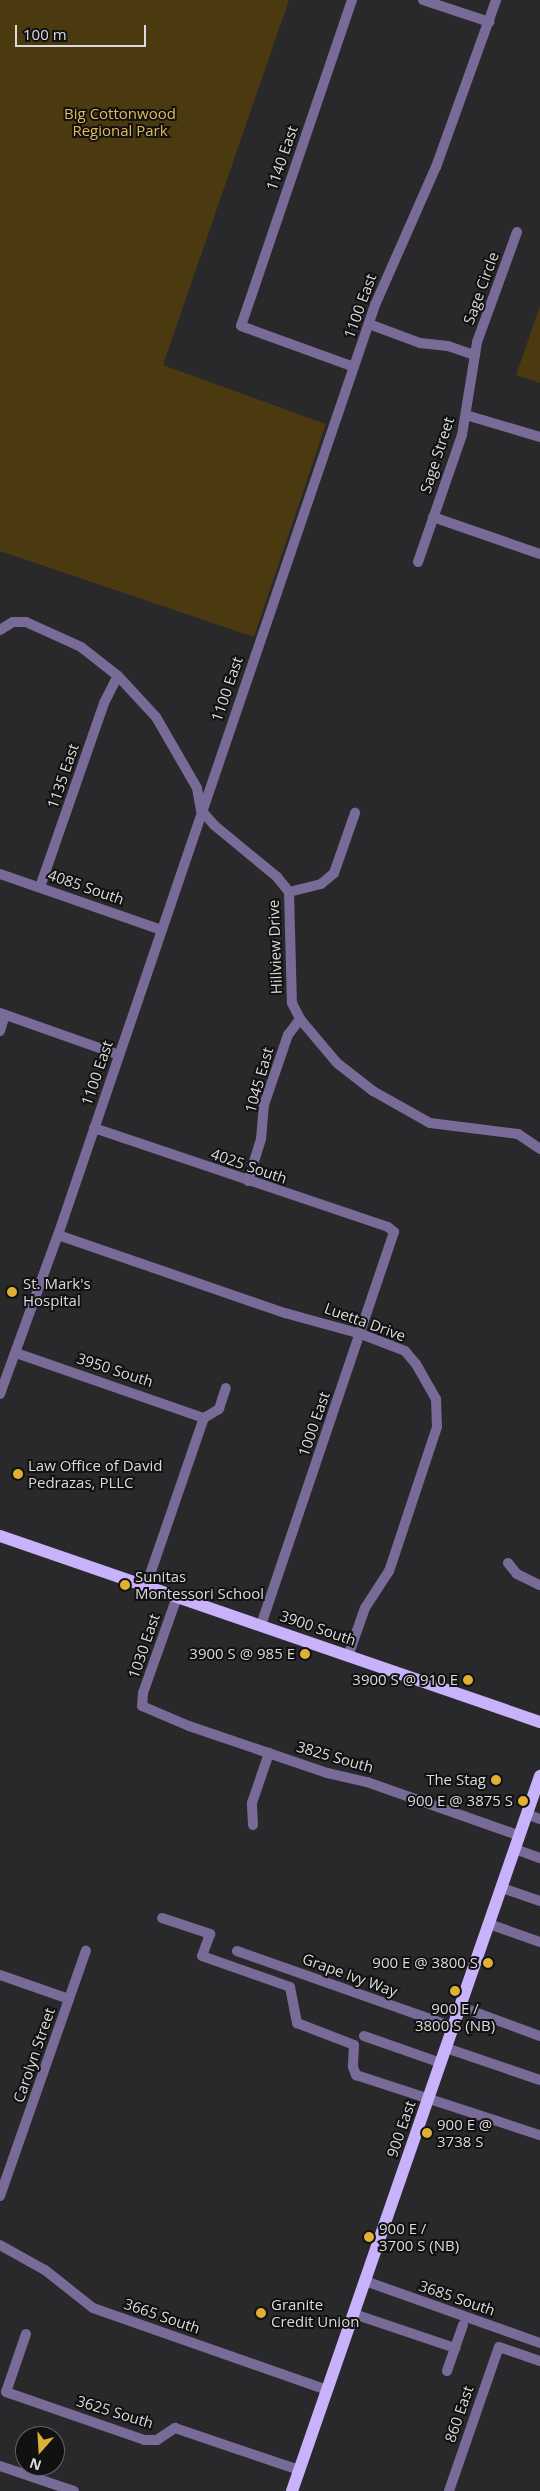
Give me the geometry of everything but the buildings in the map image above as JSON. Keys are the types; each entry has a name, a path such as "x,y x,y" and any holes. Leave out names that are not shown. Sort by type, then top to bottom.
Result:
{"main road":[{"name":"3900 South","path":"0,1536 540,1722"},
{"name":"900 East","path":"292,2491 540,1776"}],"street":[{"name":"1140 East","path":"352,0 240,326 354,367"},
{"path":"423,0 489,22"},
{"name":"1100 East","path":"0,1394 58,1235 201,810 369,324 390,265 436,167 496,0"},
{"name":"Sage Circle","path":"474,354 517,232"},
{"path":"369,324 420,343 448,346 474,354"},
{"name":"Sage Street","path":"418,562 466,416 474,354"},
{"path":"466,416 540,437"},
{"path":"433,517 540,554"},
{"path":"0,630 20,622 32,624 81,647 118,676 138,695 163,728 197,788 201,810"},
{"name":"1135 East","path":"40,887 104,703 118,676"},
{"name":"Hillview Drive","path":"201,810 214,825 278,877 289,892 292,1003 300,1019 347,1072 417,1117 442,1127 518,1134 540,1149"},
{"path":"289,892 321,884 334,873 355,813"},
{"name":"4085 South","path":"0,874 162,930"},
{"path":"0,1030 3,1014 119,1055"},
{"name":"1045 East","path":"248,1181 261,1139 264,1105 288,1034 300,1019"},
{"name":"4025 South","path":"94,1128 388,1227 394,1232"},
{"name":"1000 East","path":"261,1626 394,1232"},
{"name":"Luetta Drive","path":"58,1235 284,1313 361,1334 405,1351 428,1384 438,1410 434,1439 392,1561 364,1608 348,1656"},
{"name":"3950 South","path":"16,1353 204,1418"},
{"path":"146,1586 204,1418 219,1409 226,1388"},
{"path":"508,1563 517,1574 540,1585"},
{"name":"1030 East","path":"142,1706 144,1693 177,1597"},
{"name":"3825 South","path":"142,1706 155,1714 269,1753 367,1782 520,1836"},
{"path":"253,1825 252,1802 269,1753"},
{"path":"527,1814 540,1819"},
{"path":"515,1849 540,1858"},
{"path":"502,1888 540,1901"},
{"path":"162,1918 210,1934 202,1956 290,1987 297,2023 354,2045 353,2067 356,2075 540,2135"},
{"path":"489,1924 540,1942"},
{"name":"Carolyn Street","path":"0,2196 86,1951"},
{"name":"Grape Ivy Way","path":"237,1951 454,2027"},
{"path":"0,1975 69,1999"},
{"path":"461,2007 540,2036"},
{"path":"364,2036 441,2062"},
{"path":"446,2048 540,2080"},
{"name":"3665 South","path":"0,2246 45,2270 93,2308 328,2390"},
{"name":"3685 South","path":"365,2281 540,2343"},
{"path":"354,2314 455,2348"},
{"path":"447,2371 463,2325"},
{"name":"3625 South","path":"26,2334 6,2392 144,2440 157,2440 175,2428 299,2470"},
{"name":"860 East","path":"449,2491 499,2347 540,2361"},
{"path":"0,2466 74,2491"}],"green space":[{"name":"Big Cottonwood Regional Park","path":"0,0 289,0 163,365 326,424 254,637 0,551"},
{"path":"540,306 540,383 516,375"}],"place":[{"name":"St. Mark's Hospital","path":"12,1292"},
{"name":"Law Office of David Pedrazas, PLLC","path":"18,1474"},
{"name":"Sunitas Montessori School","path":"125,1585"},
{"name":"3900 S @ 985 E","path":"305,1654"},
{"name":"3900 S @ 910 E","path":"468,1680"},
{"name":"The Stag","path":"496,1780"},
{"name":"900 E @ 3875 S","path":"523,1801"},
{"name":"900 E @ 3800 S","path":"488,1963"},
{"name":"900 E / 3800 S (NB)","path":"455,1991"},
{"name":"900 E @ 3738 S","path":"427,2133"},
{"name":"900 E / 3700 S (NB)","path":"369,2237"},
{"name":"Granite Credit Union","path":"261,2313"}]}
